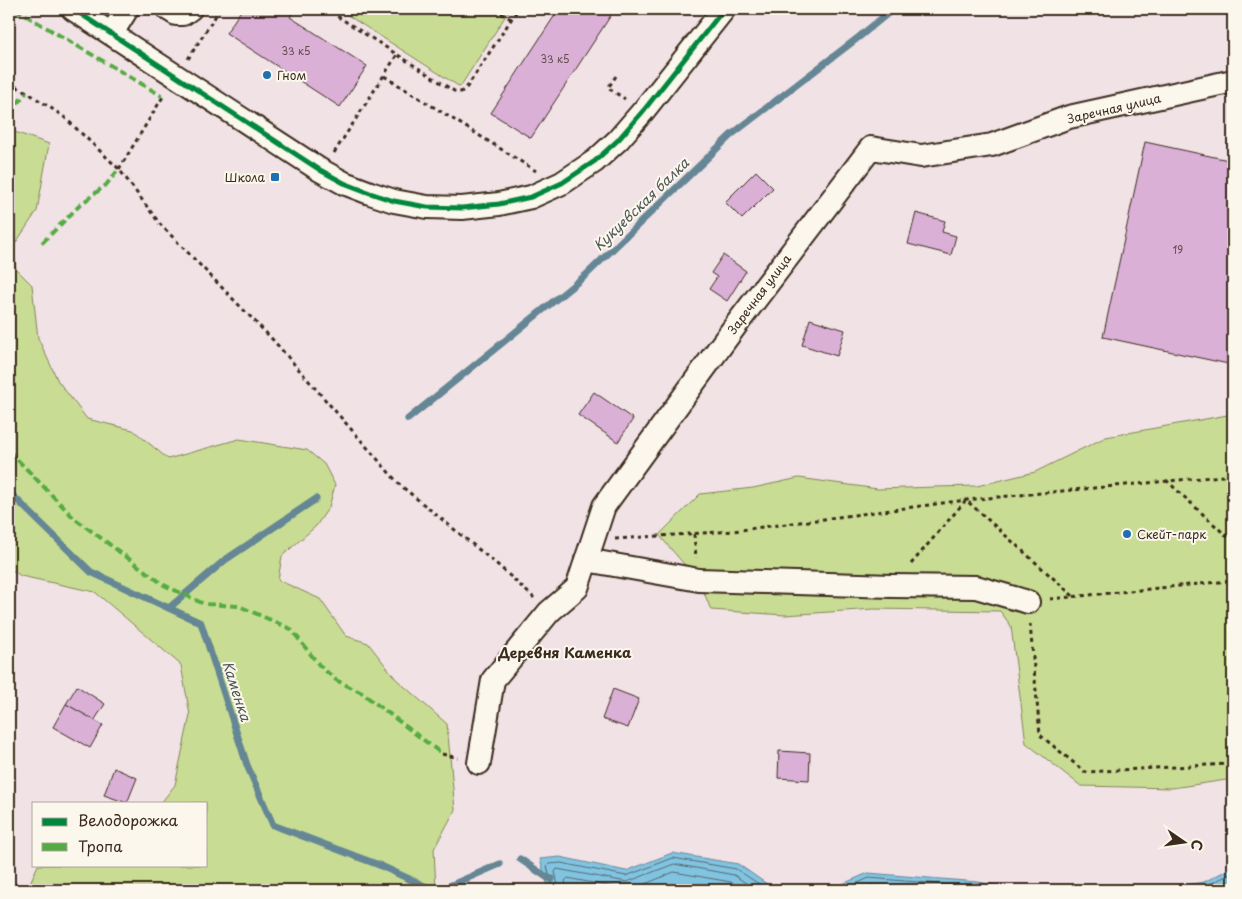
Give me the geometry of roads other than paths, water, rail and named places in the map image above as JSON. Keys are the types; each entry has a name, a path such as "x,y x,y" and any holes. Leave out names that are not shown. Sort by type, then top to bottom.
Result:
{"street":[{"path":"73,9 320,170 344,183 394,201 427,207 462,208 498,204 531,197 562,183 595,160 618,140 638,118 724,9"},
{"path":"112,33 128,9"},
{"path":"168,9 176,14 182,14 190,9"},
{"name":"Заречная улица","path":"479,763 493,680 549,612 577,588 604,506 736,324 871,148 921,156 992,145 1069,117 1233,81"},
{"path":"586,560 699,580 976,587 1028,602"}],"water":[{"path":"672,853 738,864 774,889 831,889 868,873 978,882 1025,890 549,890 540,859 560,857 626,871"},
{"path":"1233,867 1233,890 1155,890 1204,882"}],"waterway":[{"name":"Кукуевская балка","path":"408,419 586,275 731,135 893,9"},
{"name":"Каменка","path":"9,492 91,572 201,623 247,765 273,825 379,865 433,890"},
{"name":"Кукуевская балка","path":"169,608 225,560 316,499"},
{"name":"Каменка","path":"520,859 552,879"},
{"name":"Каменка","path":"440,890 500,864"}],"place":[{"name":"Гном","path":"267,75"},
{"name":"Школа","path":"275,177"},
{"name":"Скейт-парк","path":"1127,534"}],"district":[{"name":"Деревня Каменка","path":"565,652"}]}
